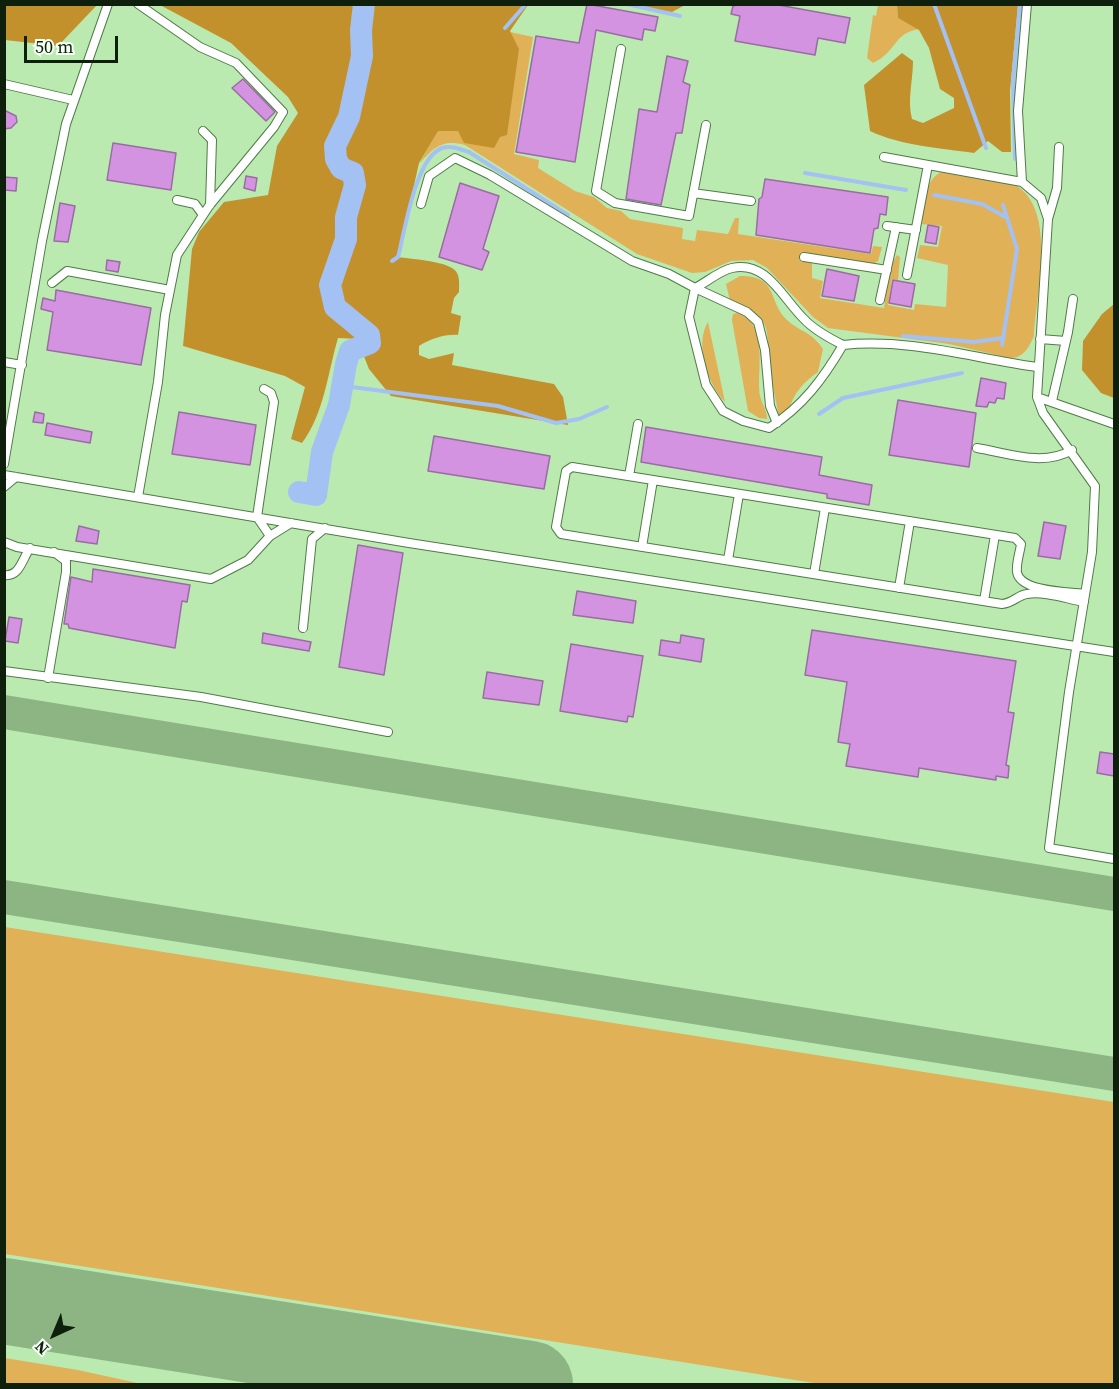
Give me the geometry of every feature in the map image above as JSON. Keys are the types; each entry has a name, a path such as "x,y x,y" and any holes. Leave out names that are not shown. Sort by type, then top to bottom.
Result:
{"lane":[{"path":"4,464 8,417 22,365 47,218 73,100 108,4"},
{"path":"138,4 159,21 200,47 236,63 283,112 274,128 203,215 177,255 138,497"},
{"path":"1022,182 1018,111 1027,4"},
{"path":"621,49 597,191 615,203 689,216 706,125"},
{"path":"4,84 73,100"},
{"path":"203,131 212,140 210,206"},
{"path":"1059,147 1057,188 1048,219 1037,367 1037,397 1043,413 1072,450 1095,486 1092,552 1076,645 1049,848 1114,859"},
{"path":"884,157 1022,182 1041,198 1048,219"},
{"path":"422,204 429,176 455,158 490,175 632,261 669,274 747,312 758,322 765,350 770,406 777,423"},
{"path":"908,275 928,165"},
{"path":"693,193 751,201"},
{"path":"177,200 195,204 203,215"},
{"path":"880,300 887,270 891,227 916,230"},
{"path":"804,257 887,270"},
{"path":"843,345 822,381 791,414 769,428 743,421 723,411 706,385 688,317 695,288 730,268 743,267 758,271 775,283 804,321 843,345 868,342 930,347 1037,367"},
{"path":"52,283 67,271 170,290"},
{"path":"1052,401 1073,299"},
{"path":"1040,339 1066,341"},
{"path":"4,362 22,365"},
{"path":"264,389 271,393 274,402 257,517 270,536"},
{"path":"1037,397 1114,424"},
{"path":"629,476 638,424"},
{"path":"977,448 1046,459 1061,456 1072,450"},
{"path":"567,468 629,476 1020,540 1017,571 1019,577 1029,586 1084,598 1024,594 1013,603 984,601 561,534 557,531 567,468"},
{"path":"4,475 291,523 1114,652"},
{"path":"4,487 16,477"},
{"path":"642,547 653,480"},
{"path":"728,560 739,494"},
{"path":"814,574 825,508"},
{"path":"899,588 910,521"},
{"path":"4,542 17,547 53,551 211,579 248,560 270,536 291,523"},
{"path":"303,627 312,539 306,525"},
{"path":"312,539 325,528"},
{"path":"984,601 995,535"},
{"path":"17,547 24,557"},
{"path":"4,575 11,576 17,573 30,548"},
{"path":"48,678 66,561 53,551"},
{"path":"4,671 201,697 388,732"}],"shaded area":[{"path":"5,4 97,5 58,46 5,40"},
{"path":"685,4 672,12 623,5"},
{"path":"160,5 528,5 510,31 519,49 507,135 500,137 494,148 464,143 458,131 438,131 419,163 398,257 430,261 447,266 454,269 459,277 459,292 454,298 451,313 461,316 458,335 443,336 423,343 419,346 419,355 429,359 454,353 452,365 554,384 563,397 568,425 391,396 369,369 357,339 338,338 316,419 302,443 291,439 305,387 285,376 183,346 192,249 199,232 224,202 268,195 277,146 298,113 288,97 231,43"},
{"path":"878,5 897,5 898,18 919,29 904,34 887,54 873,63 867,58 873,15 876,16"},
{"path":"897,5 1018,5 1010,91 1011,152 1002,152 988,141 974,153 908,143 870,131 864,85 902,53 913,61 910,98 912,119 923,123 954,108 954,98 940,89 929,48 919,30 898,18"},
{"path":"510,32 533,37 514,154 539,160 538,168 575,191 594,197 607,208 621,211 630,219 683,228 682,239 695,241 697,230 728,234 735,218 739,218 738,234 871,254 873,246 882,247 878,261 873,264 802,252 801,261 812,263 812,278 823,281 820,298 884,308 890,267 897,255 900,257 898,280 892,279 888,305 914,310 915,304 946,307 948,265 917,258 920,245 938,247 942,226 922,224 929,185 938,174 946,170 1009,182 1025,193 1035,208 1040,228 1040,274 1034,336 1028,348 1019,356 1010,358 949,344 828,328 813,317 767,268 753,260 731,261 705,272 692,273 637,254 465,145 450,143 439,146 419,164 438,130 458,131"},
{"path":"740,276 761,280 767,285 787,320 810,335 823,349 818,372 800,388 789,411 779,416 765,326 755,314 730,301 726,284"},
{"path":"1114,304 1114,398 1101,393 1082,370 1083,341 1102,314"},
{"path":"738,313 748,319 758,338 760,396 767,419 759,418 748,411 732,320 733,314"},
{"path":"708,322 725,402 713,385 705,364 702,341"},
{"path":"5,927 1114,1102 1114,1384 820,1384 5,1254"},
{"path":"5,1358 78,1370 142,1384 5,1384"}],"building":[{"path":"587,4 658,17 655,31 644,29 642,40 596,30 575,162 516,152 536,36 579,43"},
{"path":"773,4 850,18 845,43 818,38 815,55 735,41 740,16 731,14 733,6"},
{"path":"667,56 688,61 683,82 690,85 682,133 676,133 661,205 626,199 639,109 657,112"},
{"path":"243,79 275,112 266,121 232,88"},
{"path":"4,110 16,116 17,122 11,128 4,129"},
{"path":"113,143 176,153 171,190 107,180"},
{"path":"246,176 257,178 255,191 244,188"},
{"path":"4,177 17,178 16,191 4,190"},
{"path":"765,179 888,197 886,215 880,214 878,228 874,229 870,253 756,235 759,199 762,197"},
{"path":"460,183 499,196 483,249 489,252 482,270 439,257"},
{"path":"60,203 75,206 68,242 54,241"},
{"path":"928,225 939,227 936,244 925,242"},
{"path":"107,260 120,262 118,272 106,270"},
{"path":"827,269 859,276 854,301 822,296"},
{"path":"893,280 915,284 911,307 889,303"},
{"path":"56,290 151,308 141,365 47,350 53,312 41,309 43,298 55,301"},
{"path":"981,378 1006,383 1004,399 997,398 995,403 989,402 987,407 976,406"},
{"path":"898,400 976,413 969,467 889,455"},
{"path":"35,412 44,414 43,423 33,422"},
{"path":"179,412 256,425 250,465 172,454"},
{"path":"47,423 92,432 90,443 45,435"},
{"path":"646,427 822,457 819,475 872,485 869,505 827,498 827,494 641,462"},
{"path":"434,436 550,456 544,489 428,471"},
{"path":"1044,522 1066,526 1060,559 1038,556"},
{"path":"79,526 99,531 97,544 76,541"},
{"path":"358,545 403,553 384,675 339,667"},
{"path":"93,569 190,585 187,602 182,601 175,648 69,628 68,624 64,624 71,577 92,582"},
{"path":"577,591 636,601 633,623 573,615"},
{"path":"9,617 22,619 18,643 5,641"},
{"path":"812,630 1016,661 1008,712 1014,713 1006,765 1009,766 1008,778 996,776 996,780 919,768 918,777 846,766 850,744 838,742 847,682 805,675"},
{"path":"263,633 311,642 309,651 262,643"},
{"path":"681,635 704,639 701,662 659,655 661,640 680,643"},
{"path":"571,644 643,656 633,717 628,716 627,722 560,711"},
{"path":"487,672 543,681 539,705 483,698"},
{"path":"1100,752 1114,754 1114,776 1097,773"}],"waterway":[{"path":"299,492 316,495 322,452 339,405 350,351 370,343 369,335 335,307 330,285 346,239 346,217 355,185 353,173 341,168 336,159 335,146 349,117 362,56 361,30 364,4"},
{"path":"505,28 526,4"},
{"path":"627,4 680,16"},
{"path":"934,4 986,148"},
{"path":"1015,159 1013,82 1020,4"},
{"path":"392,261 398,257 418,180 433,154 445,147 469,152 568,215"},
{"path":"805,173 906,190"},
{"path":"934,195 982,204 1007,218"},
{"path":"1002,345 1017,249 1003,205"},
{"path":"903,336 974,342 1003,338"},
{"path":"819,414 843,398 962,373"},
{"path":"344,386 498,406 556,423 579,419 607,407"}],"taxiway":[{"path":"4,712 1114,894"},
{"path":"4,897 1114,1074"}],"runway":[{"path":"4,1301 530,1384"}]}
